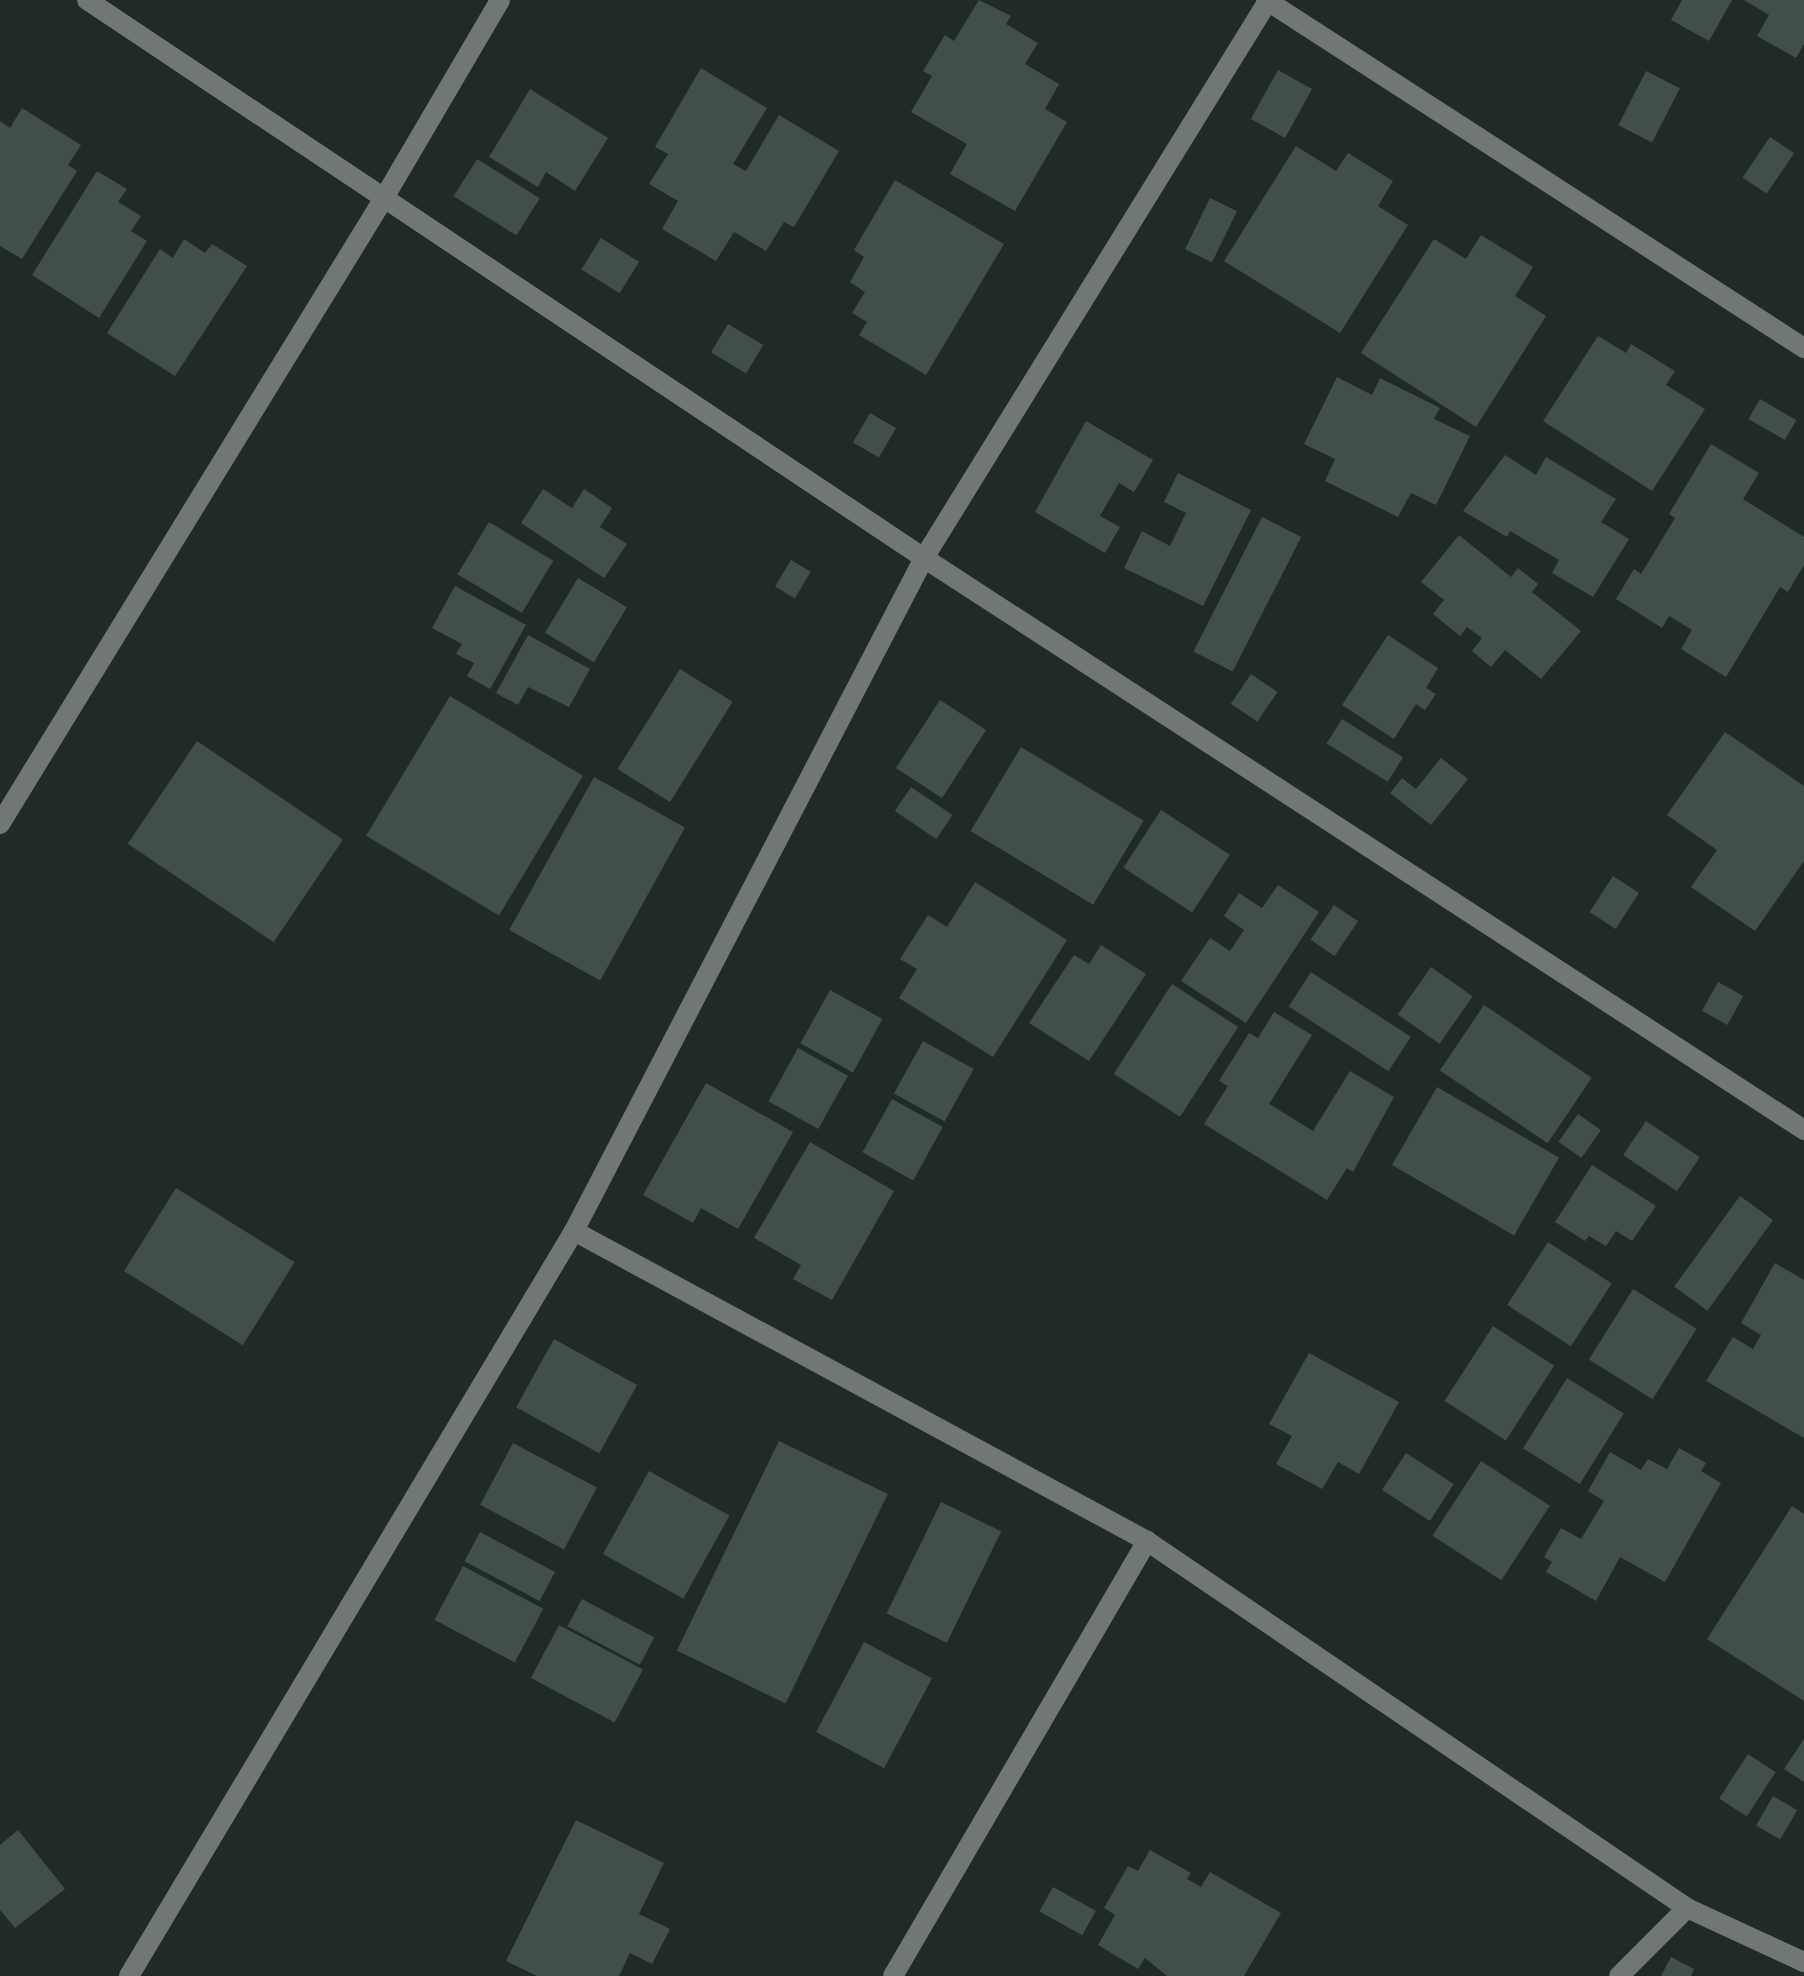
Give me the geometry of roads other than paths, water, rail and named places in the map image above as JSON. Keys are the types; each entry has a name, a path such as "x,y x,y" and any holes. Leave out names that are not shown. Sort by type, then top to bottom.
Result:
{"street":[{"path":"87,0 924,558 1804,1130"},
{"path":"0,824 384,198 500,0"},
{"path":"129,1976 574,1231 924,558 1267,1 1804,348"},
{"path":"574,1231 1147,1542 1687,1908 1804,1962"},
{"path":"892,1976 1147,1542"},
{"path":"1619,1976 1687,1908"}]}
